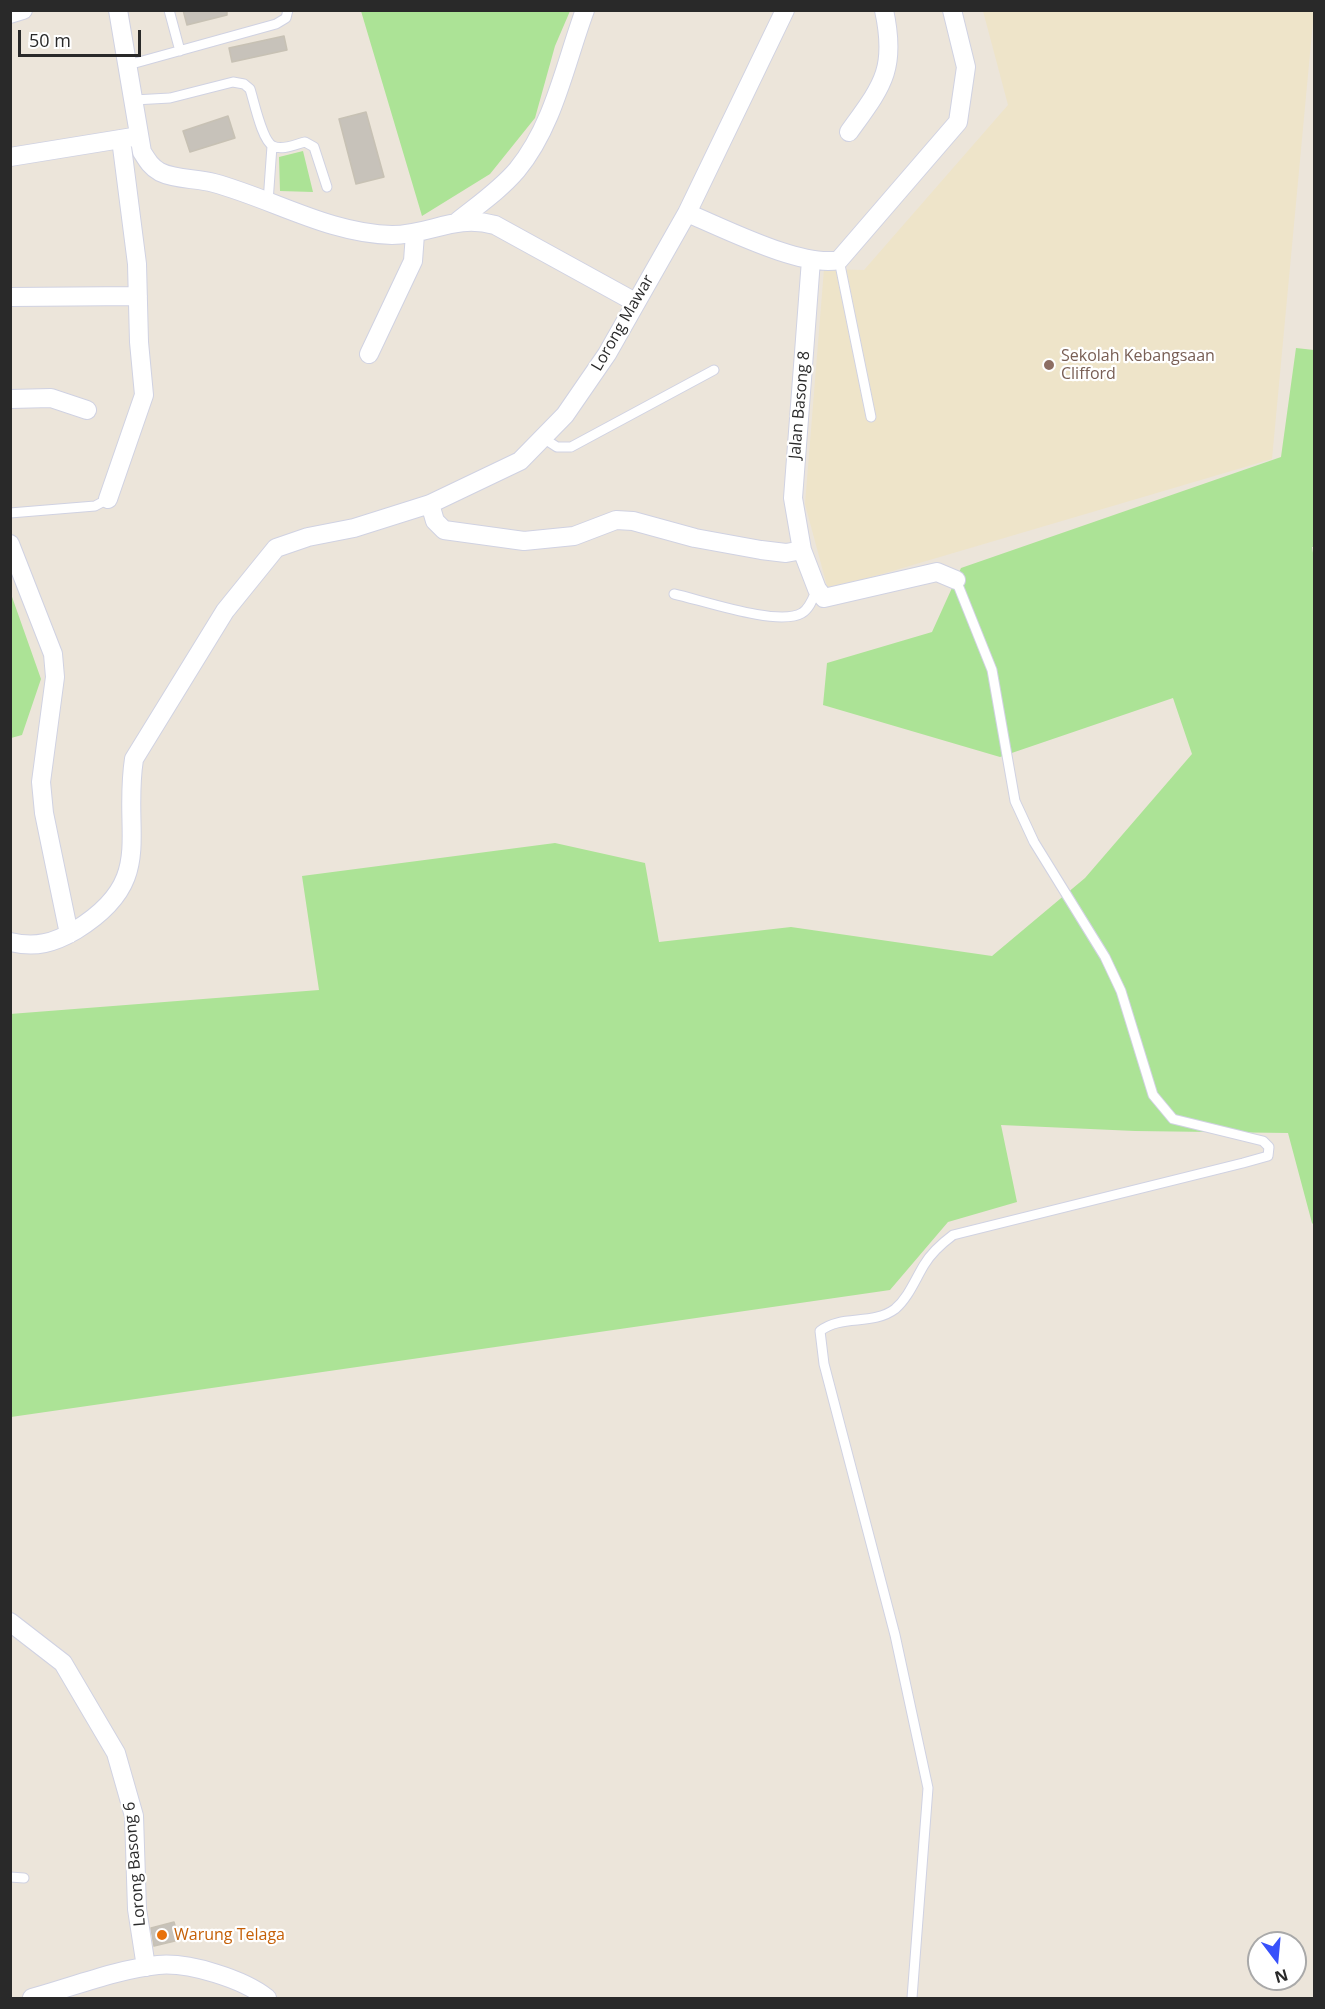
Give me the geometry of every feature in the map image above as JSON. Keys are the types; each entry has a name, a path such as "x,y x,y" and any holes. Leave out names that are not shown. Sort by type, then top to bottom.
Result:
{"street":[{"path":"10,14 23,10"},
{"path":"118,10 142,152 150,165 162,173 213,182 353,231 392,235 415,234 458,221 475,221 495,225 634,302"},
{"path":"458,221 510,177 536,143 555,101 585,10"},
{"name":"Lorong Mawar","path":"10,942 33,945 55,942 99,916 128,875 133,838 130,792 134,759 225,611 276,548 308,537 354,528 430,504 520,461 565,415 607,354 634,302 687,213 784,10"},
{"path":"849,132 880,89 888,66 889,40 884,10"},
{"path":"687,213 766,246 811,260 830,262 839,260 958,122 966,68 952,10"},
{"path":"10,157 140,136"},
{"path":"108,499 144,395 137,264 121,139"},
{"path":"369,354 413,261 415,234"},
{"name":"Jalan Basong 8","path":"811,260 793,498 802,549 816,589"},
{"path":"10,297 138,296"},
{"path":"10,399 51,398 87,410"},
{"path":"430,504 435,521 444,530 524,541 574,536 616,520 633,521 695,538 761,550 786,553 802,549"},
{"path":"10,544 53,654 55,677 41,783 44,813 69,934"},
{"path":"816,589 824,598 938,572 956,580"},
{"name":"Lorong Basong 6","path":"10,1622 63,1663 116,1753 134,1816 137,1909 147,1967"},
{"path":"32,1998 160,1965 190,1968 232,1978 255,1988 267,1998"}],"lane":[{"path":"169,10 180,51"},
{"path":"128,65 276,24 286,18 288,10"},
{"path":"134,100 170,98 233,82 244,84 250,89 266,139 273,146 282,148 305,142 314,147 327,187"},
{"path":"268,202 273,146"},
{"path":"839,260 871,417"},
{"path":"543,438 556,447 571,447 714,370"},
{"path":"10,513 95,506 108,499"},
{"path":"912,1998 927,1779 895,1635 824,1364 820,1331 830,1323 869,1320 896,1308 939,1245 953,1235 1243,1163 1268,1156 1269,1147 1263,1141 1173,1119 1153,1095 1117,983 1105,957 1034,842 1015,801 992,670 956,580"},
{"path":"674,594 765,615 787,617 801,613 810,605 816,589"},
{"path":"10,1877 24,1878"}],"shaded area":[{"name":"Sekolah Kebangsaan Clifford","path":"983,11 1314,11 1272,459 828,590 805,504 824,269 864,270 1008,105"}],"green space":[{"path":"361,11 570,11 555,46 535,118 490,174 422,216"},
{"path":"303,151 313,192 280,191 279,157"},
{"path":"1296,348 1314,350 1314,547 1312,547 1314,559 1314,1225 1288,1133 1135,1131 1001,1125 1017,1202 948,1222 890,1290 11,1417 10,1014 319,990 302,876 555,843 645,863 659,942 791,927 992,956 1085,878 1192,754 1173,698 1000,757 823,705 827,663 932,632 961,568 1281,457"},
{"path":"11,594 41,679 22,735 11,738"}],"building":[{"path":"183,10 227,10 227,15 187,25"},
{"path":"284,36 287,50 232,62 229,48"},
{"path":"366,112 384,177 356,184 339,119"},
{"path":"228,116 235,138 190,152 183,131"},
{"name":"Warung Telaga","path":"174,1922 179,1940 154,1946 151,1928"}],"place":[{"name":"Sekolah Kebangsaan Clifford","path":"1049,365"},
{"name":"Warung Telaga","path":"162,1935"}]}
